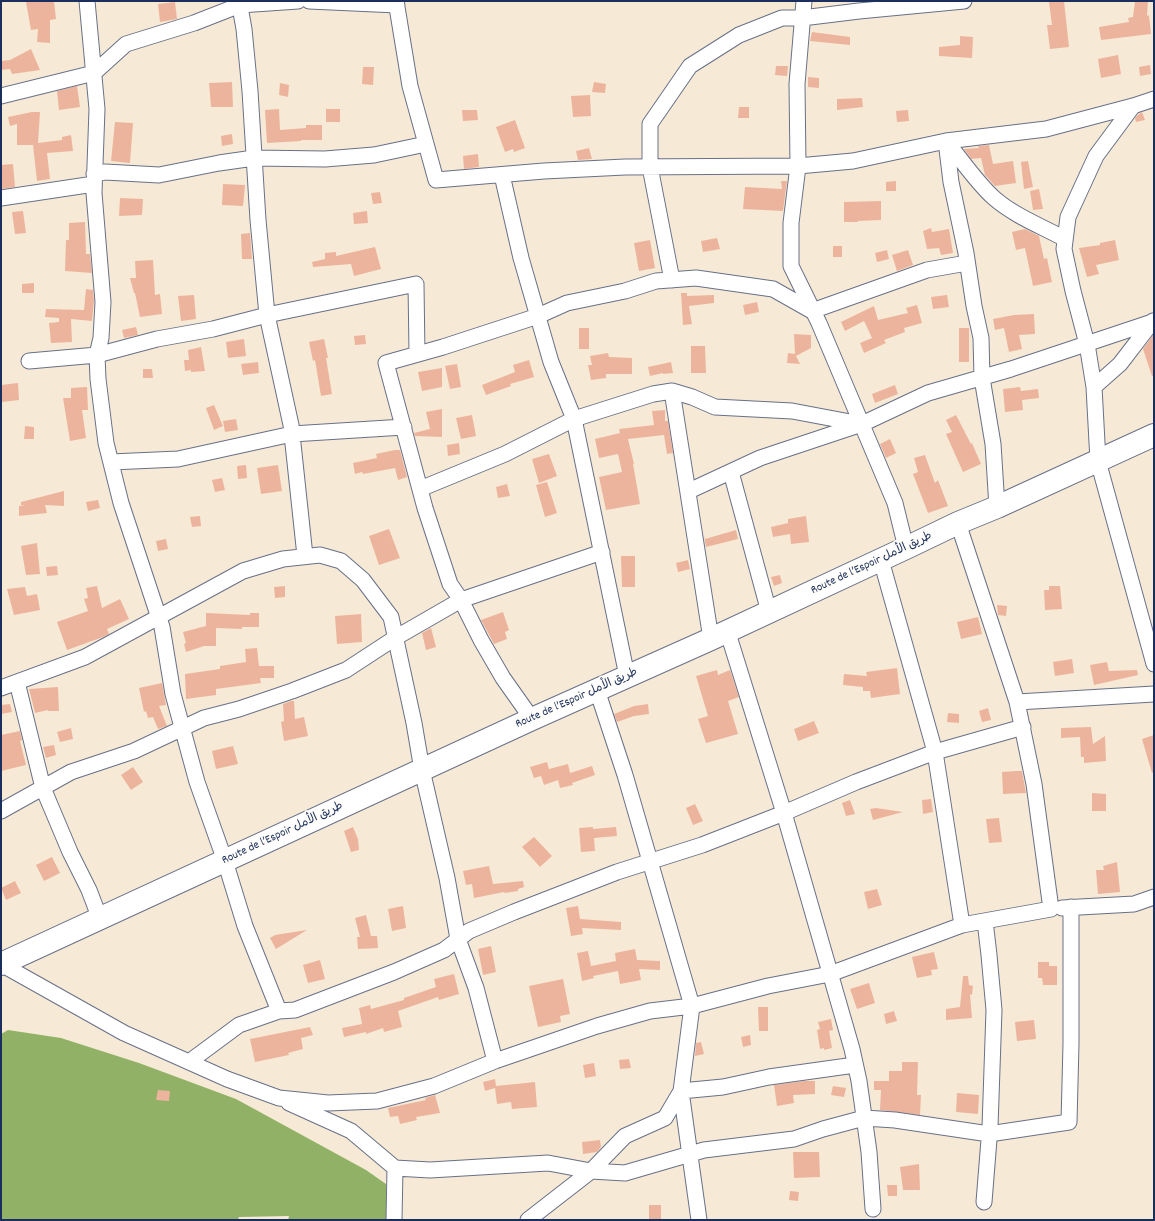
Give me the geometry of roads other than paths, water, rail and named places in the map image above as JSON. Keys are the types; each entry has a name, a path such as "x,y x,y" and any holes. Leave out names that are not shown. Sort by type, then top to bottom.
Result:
{"highway":[{"name":"Route de l’Espoir طريق الأمل","path":"1,964 532,719 769,612 958,523 1154,435"}],"street":[{"path":"87,1 97,109 94,179 103,302 101,338 97,355 98,379 105,435 121,503 162,626 173,694 181,729 197,782 225,861 245,926 279,1011"},
{"path":"1,96 94,73 126,44 194,23 240,3 298,1"},
{"path":"309,1 396,3 410,86 436,180 552,171 650,167 798,166 853,161 946,141 1046,129 1154,99"},
{"path":"804,1 797,84 798,166 791,223 791,266 822,330 895,503 906,548"},
{"path":"672,280 650,167 650,124 690,66 739,35 782,18 802,18 964,1"},
{"path":"240,3 250,92 258,220 267,315 292,434 305,556"},
{"path":"1133,106 1096,156 1068,217 1064,249 1087,344 1094,387 1098,461 1154,664"},
{"path":"946,141 994,198 1018,215 1065,239"},
{"path":"946,141 951,182 981,338 982,378 993,444 996,507"},
{"path":"1,198 94,179 105,172 159,175 219,162 254,158 325,159 374,156 426,144"},
{"path":"502,175 521,258 538,316 552,362 574,419 627,676"},
{"path":"532,719 503,678 481,640 461,600 450,584 420,489 386,363 538,316 567,303 625,291 656,281 696,278 773,289 812,311 927,270 967,263"},
{"path":"29,361 97,355 157,339 213,329 267,315 416,284 417,354"},
{"path":"689,492 760,458 862,424 928,393 1012,370 1153,321"},
{"path":"1094,387 1120,364 1153,321"},
{"path":"420,489 505,454 574,419 653,394 672,391 715,406 792,411 862,424"},
{"path":"672,391 689,492 719,634 784,813 859,1081 869,1152 872,1209"},
{"path":"112,462 178,459 292,434 404,427"},
{"path":"731,472 769,612"},
{"path":"958,523 1017,702 1034,784 1051,909"},
{"path":"1,811 71,772 134,751 204,718 292,691 346,670 395,638 461,600 602,552"},
{"path":"1,688 85,657 243,571 283,559 305,556 320,555 341,561 363,580 391,617 414,722 422,770 447,878 458,939 476,988 495,1061"},
{"path":"880,560 935,752 962,925"},
{"path":"17,682 43,788 70,852 90,890 100,919"},
{"path":"597,690 650,861 692,1006 681,1091 699,1220"},
{"path":"1017,702 1154,694"},
{"path":"189,1062 239,1025 279,1011 295,1010 394,972 444,950 469,931 514,912 617,872 702,845 784,813 856,782 935,752 1022,727"},
{"path":"279,1098 328,1102 377,1101 434,1086 495,1061 650,1011 692,1006 768,986 830,974 962,925 1051,909 1134,904 1154,897"},
{"path":"1,964 124,1033 227,1079 279,1098 351,1131 395,1168 430,1170 548,1163 591,1171 625,1173 690,1153 794,1139 823,1129 864,1118 895,1120 989,1134 1069,1122 1071,1044 1071,907"},
{"path":"984,1202 989,1134 994,1010 985,921"},
{"path":"681,1091 723,1087 769,1077 855,1065"},
{"path":"528,1220 591,1171 625,1136 665,1118 681,1091"},
{"path":"394,1220 395,1168"}]}
